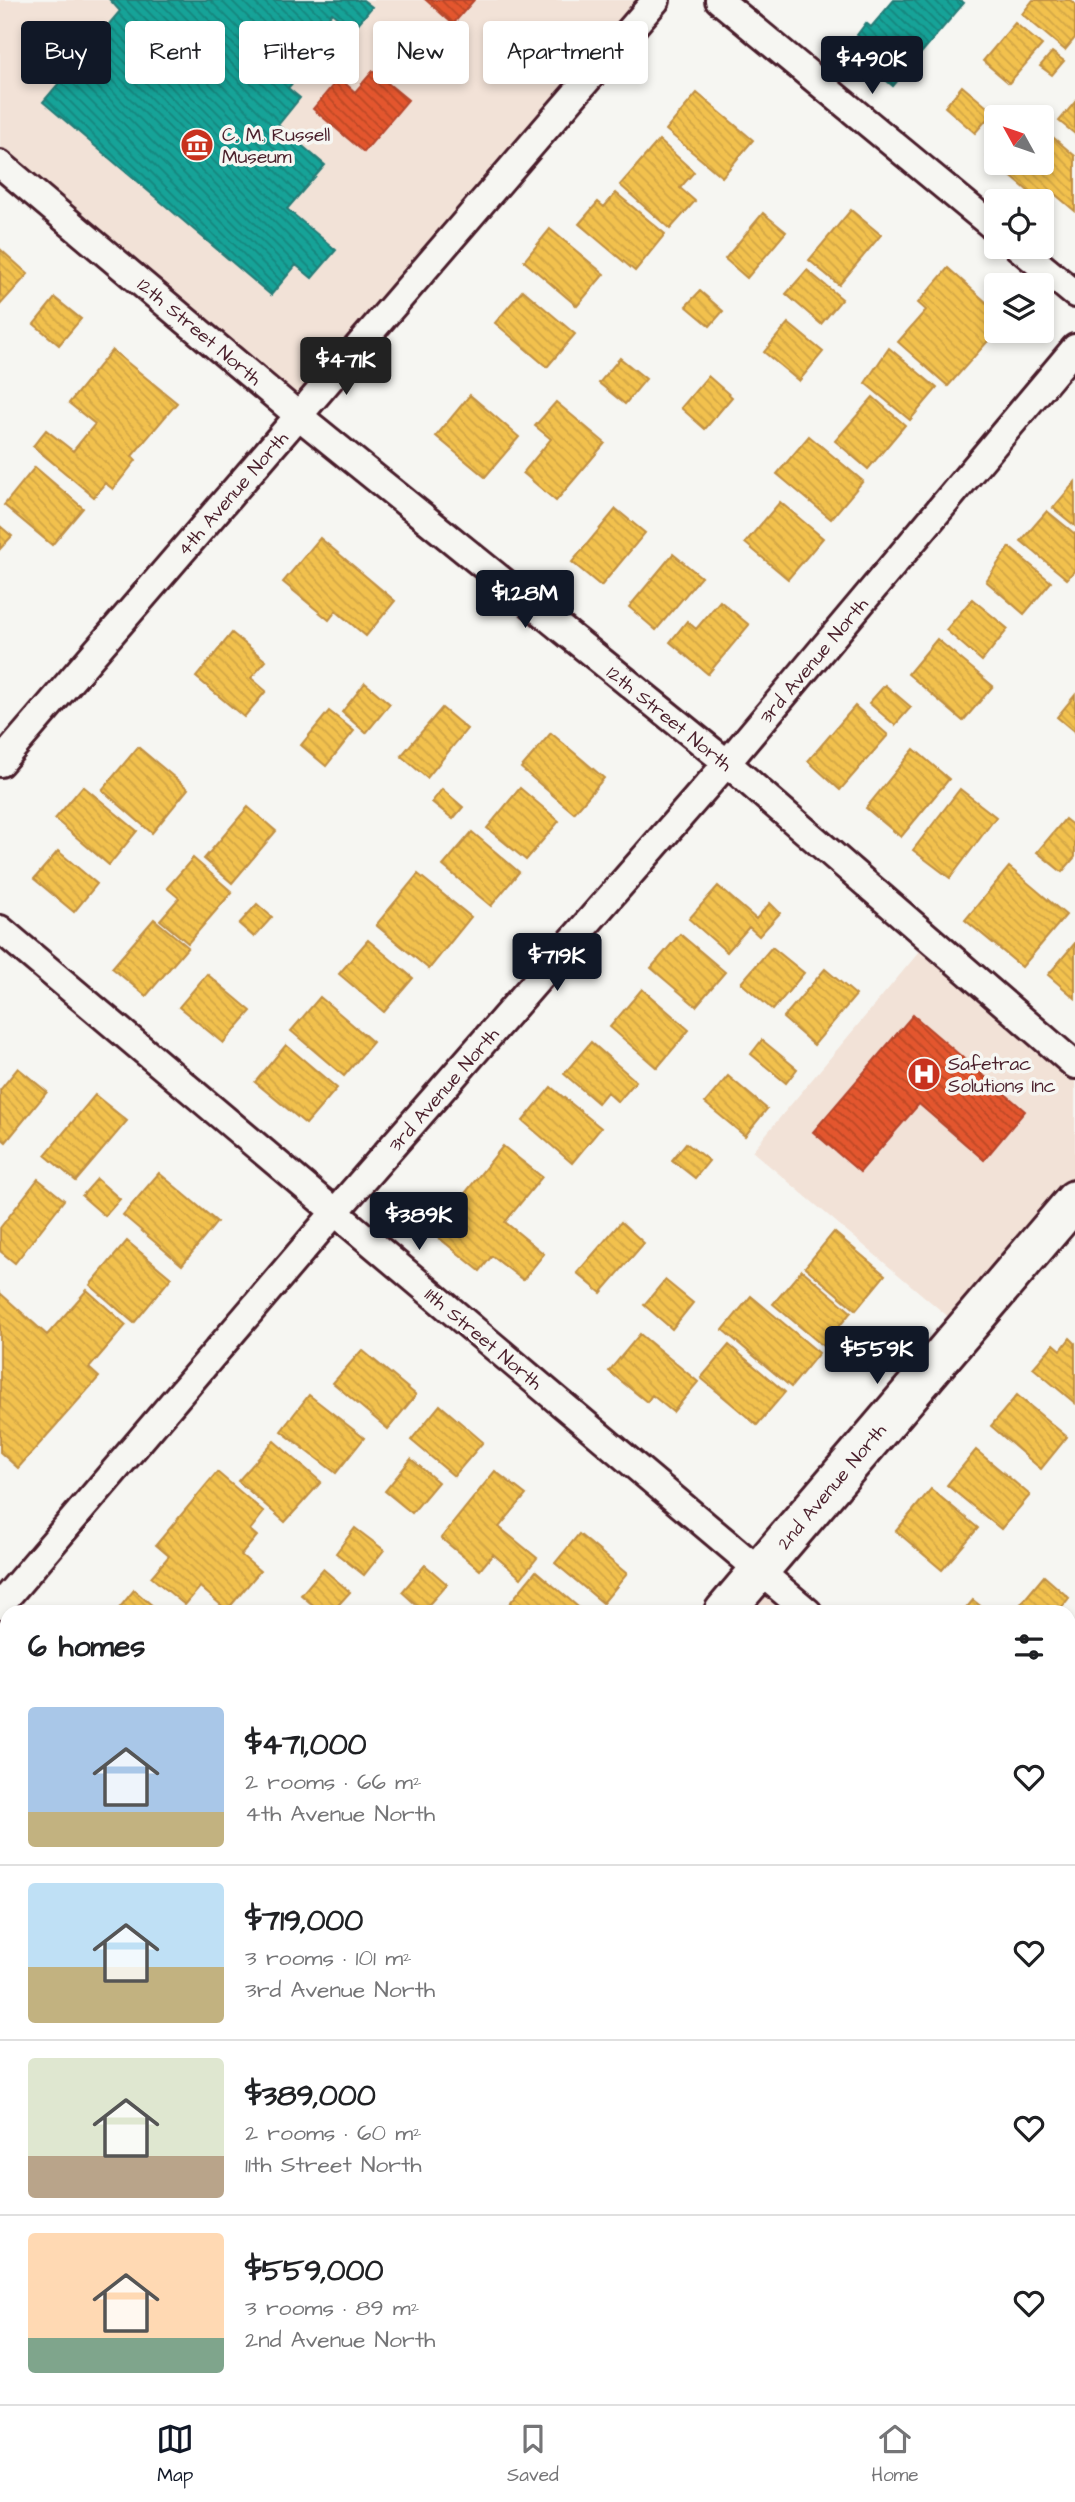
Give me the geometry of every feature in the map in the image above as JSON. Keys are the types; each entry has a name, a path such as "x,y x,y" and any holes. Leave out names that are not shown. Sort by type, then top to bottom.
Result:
{"main road":[{"name":"2nd Avenue North","path":"730,1605 1075,1200"}],"street":[{"name":"4th Avenue North","path":"0,763 656,0"},
{"path":"719,0 984,219"},
{"name":"12th Street North","path":"0,164 299,416 727,763 1075,1065"},
{"path":"1033,259 1075,294"},
{"name":"3rd Avenue North","path":"0,1605 335,1212 727,763 1075,348"},
{"name":"11th Street North","path":"0,929 800,1605"}],"shaded area":[{"path":"0,0 656,0 638,21 483,21 483,84 584,84 299,416 0,164"},
{"path":"930,939 1075,1066 1075,1200 964,1330 752,1151"},
{"path":"759,1571 800,1605 730,1605"}],"building: Homes":[{"path":"1033,0 1070,0 1075,4 1075,38 1065,50 1022,14"},
{"path":"1015,23 1042,45 1009,83 983,61"},
{"path":"1052,52 1064,61 1052,75 1040,66"},
{"path":"962,86 985,105 984,122 975,133 945,107"},
{"path":"697,93 753,140 722,177 666,130"},
{"path":"1075,102 1075,134 1059,121"},
{"path":"1054,138 1075,156 1075,211 1054,193 1054,189 1026,189 1009,175 1054,175"},
{"path":"659,140 694,172 680,188 695,201 670,229 620,185"},
{"path":"616,193 665,234 635,271 579,224 598,202 604,207"},
{"path":"851,210 881,235 839,285 809,260"},
{"path":"763,213 786,232 747,278 725,259"},
{"path":"550,229 604,274 577,306 524,261"},
{"path":"0,249 28,274 0,305"},
{"path":"948,268 984,300 984,343 986,343 948,386 898,342 926,310 918,303"},
{"path":"807,270 842,299 821,324 786,294"},
{"path":"523,290 575,334 547,367 495,323"},
{"path":"700,291 723,311 710,326 686,306"},
{"path":"55,298 81,319 59,345 34,324"},
{"path":"788,323 823,352 799,381 764,352"},
{"path":"889,348 937,388 910,420 865,383"},
{"path":"112,350 177,403 132,456 136,460 113,489 105,483 94,497 33,446 46,430 73,451 95,424 69,403"},
{"path":"620,358 646,379 625,404 599,383"},
{"path":"708,376 732,397 705,429 681,408"},
{"path":"470,395 519,437 485,477 436,436"},
{"path":"873,397 905,425 868,469 835,441"},
{"path":"556,402 605,443 556,501 523,473 551,439 535,426"},
{"path":"809,436 863,481 831,519 777,474"},
{"path":"35,467 83,508 52,545 4,505"},
{"path":"1075,482 1075,526 1053,508"},
{"path":"780,502 823,538 788,579 745,543"},
{"path":"616,509 645,533 601,586 572,562"},
{"path":"1047,511 1075,534 1075,570 1067,579 1021,541"},
{"path":"0,526 12,536 0,549"},
{"path":"320,538 395,601 366,636 336,611 329,620 283,582"},
{"path":"1009,547 1051,582 1024,614 986,581"},
{"path":"673,554 701,577 656,630 629,607"},
{"path":"972,599 1008,629 982,661 946,630"},
{"path":"720,601 749,625 708,674 670,642 687,621 696,629"},
{"path":"232,633 266,661 251,678 266,691 244,717 196,677"},
{"path":"937,639 993,686 963,721 908,674"},
{"path":"365,683 390,704 366,733 342,712"},
{"path":"885,685 911,707 895,725 869,703"},
{"path":"1075,695 1075,732 1057,717"},
{"path":"855,706 888,735 840,790 808,761"},
{"path":"442,708 467,729 427,778 401,756"},
{"path":"329,711 354,731 326,766 301,745"},
{"path":"551,733 604,778 574,813 521,768"},
{"path":"138,747 188,789 152,833 102,790"},
{"path":"914,749 949,779 901,837 866,808"},
{"path":"83,786 137,831 109,865 55,819"},
{"path":"520,788 559,821 526,860 487,828"},
{"path":"442,789 463,807 453,819 432,802"},
{"path":"960,789 996,817 950,878 913,850"},
{"path":"248,807 276,831 232,883 204,859"},
{"path":"1065,819 1075,827 1075,857 1062,872 1037,852"},
{"path":"472,832 519,872 491,906 443,866"},
{"path":"58,851 97,884 74,912 34,879"},
{"path":"193,858 232,892 188,943 160,920 179,898 167,888"},
{"path":"1009,867 1066,915 1022,967 965,920"},
{"path":"418,874 471,917 429,969 376,925"},
{"path":"718,886 756,919 770,903 780,913 759,936 749,927 727,952 689,919"},
{"path":"257,904 272,917 254,937 239,924"},
{"path":"154,919 188,947 146,996 112,968"},
{"path":"680,934 725,972 696,1006 651,968"},
{"path":"368,940 413,978 384,1012 339,974"},
{"path":"1075,943 1075,998 1048,975"},
{"path":"772,947 804,973 773,1010 741,983"},
{"path":"825,969 856,995 814,1045 783,1018"},
{"path":"207,974 251,1011 223,1043 179,1007"},
{"path":"642,989 689,1030 657,1068 610,1027"},
{"path":"320,997 373,1042 344,1076 291,1031"},
{"path":"762,1040 797,1069 786,1083 751,1054"},
{"path":"591,1042 636,1081 618,1102 607,1092 598,1103 564,1074"},
{"path":"286,1045 337,1088 306,1124 255,1082"},
{"path":"18,1068 47,1092 6,1142 0,1137 0,1090"},
{"path":"728,1076 767,1109 745,1136 705,1103"},
{"path":"551,1087 601,1128 572,1163 523,1121"},
{"path":"95,1095 127,1121 76,1181 45,1155"},
{"path":"686,1143 709,1161 695,1178 672,1160"},
{"path":"503,1146 542,1177 505,1222 544,1254 523,1280 492,1256 480,1271 433,1233"},
{"path":"159,1173 217,1222 182,1265 123,1215"},
{"path":"38,1179 64,1200 15,1263 0,1251 0,1228"},
{"path":"97,1179 120,1199 105,1216 82,1196"},
{"path":"621,1222 644,1243 601,1293 577,1273"},
{"path":"834,1232 885,1275 856,1310 805,1267"},
{"path":"127,1241 171,1278 134,1323 90,1285"},
{"path":"802,1270 851,1312 823,1346 773,1304"},
{"path":"665,1280 693,1303 672,1329 644,1305"},
{"path":"87,1290 126,1325 89,1368 99,1377 18,1468 0,1452 0,1293 47,1335"},
{"path":"751,1296 819,1353 791,1387 723,1330"},
{"path":"640,1334 698,1382 673,1412 652,1395 647,1402 609,1371"},
{"path":"1070,1338 1075,1343 1075,1403 1033,1368 1054,1344 1061,1350"},
{"path":"729,1345 785,1392 757,1425 701,1378"},
{"path":"362,1350 416,1395 388,1429 333,1383"},
{"path":"309,1395 364,1438 336,1473 281,1431"},
{"path":"1017,1395 1067,1437 1041,1469 991,1426"},
{"path":"440,1405 483,1442 454,1476 411,1440"},
{"path":"274,1441 321,1482 285,1522 238,1481"},
{"path":"976,1450 1030,1495 1001,1529 947,1485"},
{"path":"411,1459 438,1482 412,1513 385,1491"},
{"path":"495,1471 526,1495 499,1527 537,1558 521,1578 493,1554 480,1570 441,1538"},
{"path":"217,1472 264,1512 250,1530 257,1536 241,1555 260,1571 231,1605 221,1605 200,1587 185,1605 151,1577 169,1556 156,1545"},
{"path":"931,1489 978,1528 942,1570 896,1531"},
{"path":"355,1528 384,1550 364,1575 336,1553"},
{"path":"579,1534 627,1574 603,1603 555,1563"},
{"path":"425,1565 447,1584 428,1605 416,1605 402,1592"},
{"path":"323,1569 350,1592 338,1605 313,1605 301,1595"},
{"path":"536,1571 576,1605 508,1605"},
{"path":"1044,1576 1069,1598 1064,1605 1020,1605"},
{"path":"134,1590 152,1605 122,1605"}],"building: Shops":[{"path":"426,0 474,0 456,21 450,21"},
{"path":"373,71 373,84 389,84 408,100 364,152 313,109 334,84 346,84 355,92"},
{"path":"913,1015 1025,1111 984,1160 919,1104 860,1172 813,1132"}],"building: Public":[{"name":"C. M. Russell Museum","path":"110,0 363,0 372,7 359,23 341,21 332,13 325,21 239,21 239,84 291,84 288,88 300,98 278,125 325,165 287,209 336,250 312,278 296,265 271,295 43,102 58,84 111,84 111,22 120,11"},
{"path":"894,0 960,0 964,3 893,86 851,51 861,38 857,35 866,23 871,27"}],"place":[{"name":"C. M. Russell Museum","path":"197,145"},
{"name":"Safetrac Solutions Inc","path":"924,1074"}]}
